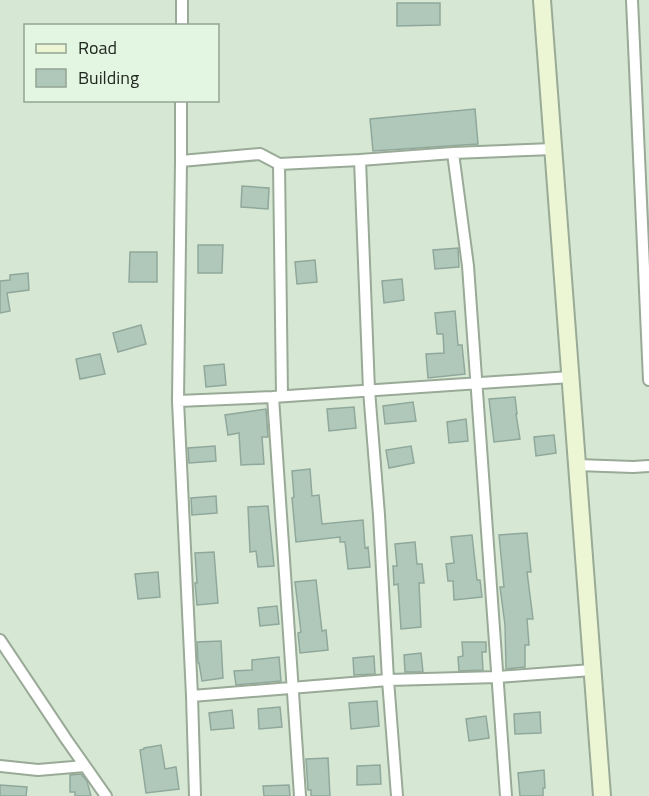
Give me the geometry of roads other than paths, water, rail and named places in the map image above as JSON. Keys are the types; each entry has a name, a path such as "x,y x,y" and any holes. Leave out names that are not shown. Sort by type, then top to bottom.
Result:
{"main road":[{"path":"542,0 602,796"}],"street":[{"path":"182,0 182,24"},
{"path":"632,0 649,380"},
{"path":"182,102 178,400 195,796"},
{"path":"181,161 260,154 279,164 553,149"},
{"path":"453,153 468,267 506,796"},
{"path":"360,160 369,390 397,796"},
{"path":"279,164 278,396 291,687 300,796"},
{"path":"178,400 278,396 570,377"},
{"path":"577,465 649,466"},
{"path":"0,640 106,796"},
{"path":"192,696 388,680 498,677 592,670"},
{"path":"0,766 38,770 85,766"}]}
